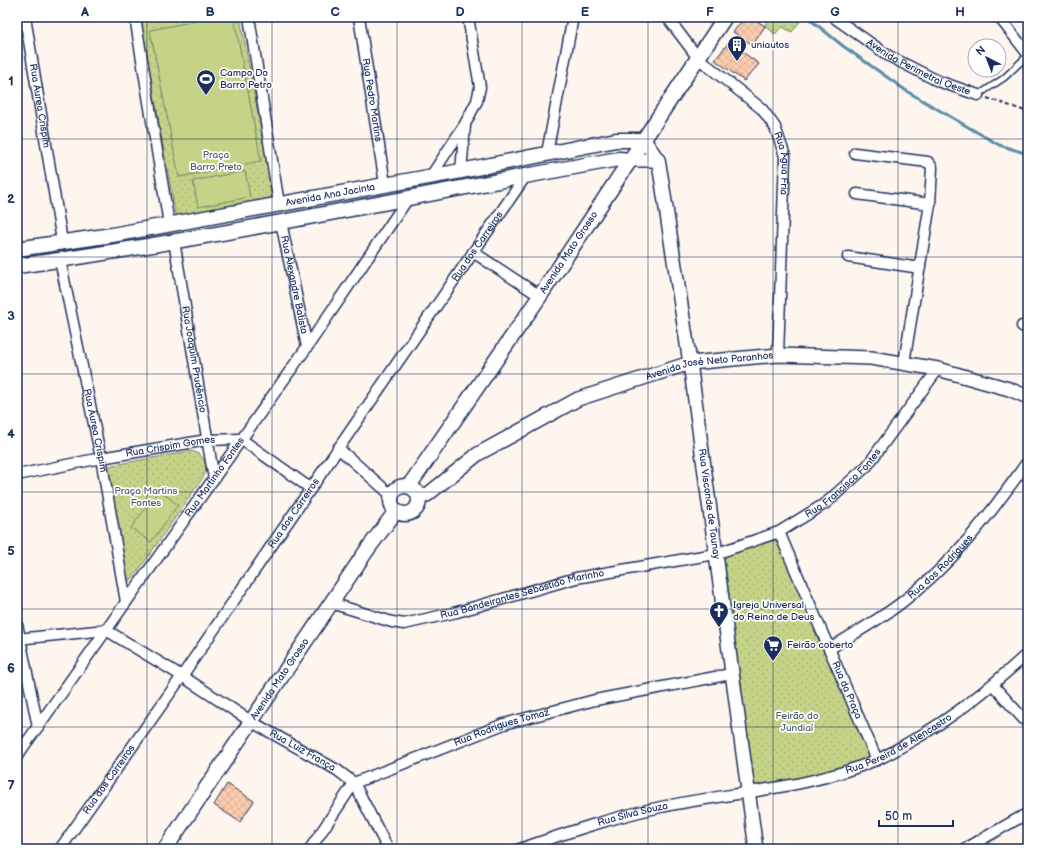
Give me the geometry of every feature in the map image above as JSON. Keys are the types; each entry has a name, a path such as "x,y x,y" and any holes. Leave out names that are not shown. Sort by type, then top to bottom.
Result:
{"main road":[{"name":"Avenida Mato Grosso","path":"414,491 540,296 725,17"},
{"name":"Avenida Ana Jacinta","path":"17,249 62,241 112,235 461,171 616,140 644,140"},
{"path":"569,149 572,169"},
{"name":"Avenida Ana Jacinta","path":"17,266 281,222 342,209 572,169 619,159 631,160"},
{"path":"341,192 342,209"},
{"path":"112,235 114,250"},
{"path":"396,488 414,491 418,504 413,511 404,514 396,511 391,504 391,495 396,488"},
{"name":"Avenida Mato Grosso","path":"165,849 252,722 366,550 396,511"}],"street":[{"name":"Rua Áurea Crispim","path":"25,17 62,241"},
{"path":"135,17 170,224"},
{"path":"248,17 279,204"},
{"name":"Rua Pedro Martins","path":"359,17 384,184"},
{"path":"431,176 465,124 477,101 480,87 468,17"},
{"path":"547,153 573,17"},
{"name":"Rua Água Fria","path":"667,17 698,58 762,109 775,127 785,156 778,355"},
{"path":"998,17 1028,54"},
{"name":"Avenida Perimetral Oeste","path":"837,18 889,56 938,81 978,95"},
{"path":"461,171 465,124"},
{"name":"Rua Visconde de Taunay","path":"644,140 658,160 690,363 731,674 756,849"},
{"path":"855,153 928,162 932,167 930,204 904,363"},
{"path":"631,160 658,160"},
{"name":"Rua dos Carreiros","path":"60,849 182,676 525,177"},
{"path":"856,194 930,204"},
{"name":"Rua Martinho Fontes","path":"17,756 214,479 409,197"},
{"name":"Rua Alexandre Batista","path":"281,222 307,346"},
{"name":"Rua Joaquim Prudêncio","path":"174,241 214,479"},
{"path":"473,252 540,296"},
{"path":"848,257 920,268"},
{"name":"Rua Áurea Crispim","path":"60,260 101,458 126,602"},
{"name":"Avenida José Neto Paranhos","path":"414,491 427,495 478,454 578,399 690,363 778,355 871,358 938,369 1009,389 1028,397"},
{"name":"Rua Francisco Fontes","path":"715,554 779,532 826,503 867,466 938,369"},
{"path":"241,438 310,488"},
{"name":"Rua Crispim Gomes","path":"17,475 101,458 207,440 241,438"},
{"path":"338,448 391,495"},
{"name":"Rua dos Rodrigues","path":"829,648 901,603 952,558 987,518 1028,460"},
{"name":"Rua da Praça","path":"779,532 877,760"},
{"name":"Rua Bandeirantes Sebastião Marinho","path":"331,603 392,622 404,624 456,612 576,578 715,554"},
{"path":"17,624 18,639 38,727"},
{"path":"18,639 106,630"},
{"name":"Rua Luiz França","path":"106,630 182,676 252,722 337,770 354,783 388,849"},
{"name":"Rua Pereira de Alencastro","path":"748,793 831,776 877,760 964,708 993,685 1028,653"},
{"name":"Rua Rodrigues Tomaz","path":"354,783 504,724 595,700 731,674"},
{"path":"993,685 1028,724"},
{"path":"310,849 354,783"},
{"name":"Rua Silva Souza","path":"520,849 598,824 660,807 748,793"},
{"path":"965,849 1028,813"}],"lane":[{"path":"978,95 1004,78 1028,54"}],"path":[{"name":"Avenida Perimetral Oeste","path":"978,95 1028,112"}],"green space":[{"name":"Campo Do Barro Petro","path":"140,17 240,17 275,204 176,218"},
{"name":"Campo Do Barro Petro","path":"217,17 234,17 261,161 179,177 150,30"},
{"path":"768,17 797,17 801,20 792,32 782,27 775,34 765,26"},
{"path":"245,171 250,197 198,207 193,181"},
{"name":"Praça Martins Fontes","path":"191,451 199,454 204,460 206,468 204,476 136,574 131,580 127,581 107,467"},
{"path":"159,490 178,505 151,542 131,528"},
{"name":"Feirão do Jundiaí","path":"778,533 873,759 749,793 724,555"}],"building":[{"path":"745,17 751,17 765,26 753,45 733,32"},
{"name":"uniautos","path":"729,42 759,64 744,81 715,60"},
{"path":"227,784 254,801 240,822 214,805"}],"waterway":[{"path":"807,17 843,46 908,92 999,145 1028,154"}],"place":[{"name":"uniautos","path":"737,62"},
{"name":"Campo Do Barro Petro","path":"206,96"},
{"name":"Igreja Universal do Reino de Deus","path":"719,628"},
{"name":"Feirão coberto","path":"773,662"}],"park label":[{"name":"Praça Barro Preto","path":"216,160"}]}
